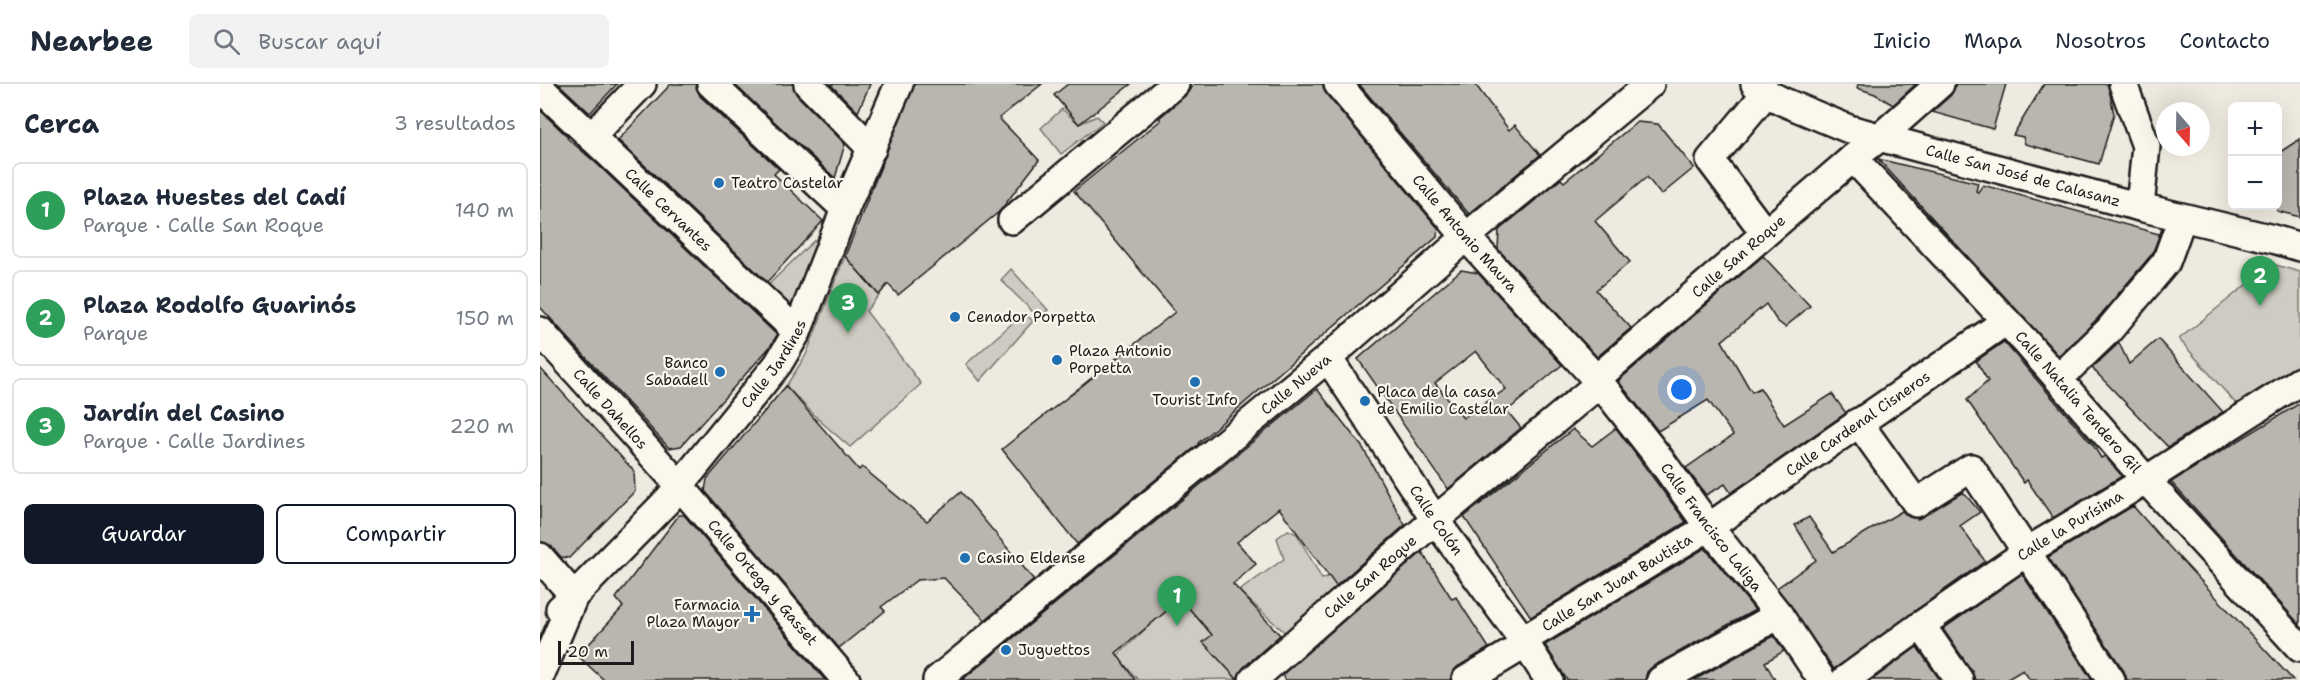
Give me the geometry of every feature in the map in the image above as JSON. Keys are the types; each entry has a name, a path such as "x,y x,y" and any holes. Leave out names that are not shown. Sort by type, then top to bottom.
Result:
{"street":[{"path":"591,137 642,84"},
{"path":"711,84 845,209"},
{"path":"808,84 872,149"},
{"name":"Calle Jardines","path":"540,629 680,486 778,364 797,332 845,209 899,84"},
{"path":"1012,220 1175,84"},
{"name":"Calle Antonio Maura","path":"1338,84 1466,237 1598,381"},
{"name":"Calle Nueva","path":"937,680 1328,358 1466,237 1650,84"},
{"path":"1880,137 1940,84"},
{"path":"2123,84 2146,146 2140,207"},
{"name":"Calle Cervantes","path":"540,88 797,332"},
{"path":"1761,89 1710,160 1765,233"},
{"name":"Calle San José de Calasanz","path":"1761,89 1849,129 2182,218 2300,247"},
{"name":"Calle San Roque","path":"1262,677 1435,520 1598,381 1765,233 1880,137"},
{"name":"Calle Natalia Tendero Gil","path":"1853,158 2059,378 2146,480 2300,648"},
{"path":"2059,378 2109,330 2166,262 2182,218"},
{"path":"2274,239 2300,226"},
{"name":"Calle Cardenal Cisneros","path":"1709,527 2006,321"},
{"name":"Calle Dahellos","path":"540,331 680,486"},
{"name":"Calle Colón","path":"1328,358 1435,520 1525,642 1549,680"},
{"name":"Calle Francisco Laliga","path":"1598,381 1779,615 1822,680"},
{"name":"Calle la Purísima","path":"1845,680 2028,552 2146,480 2300,381"},
{"path":"1858,422 1916,503 1971,468 2111,680"},
{"name":"Calle Ortega y Gasset","path":"680,486 846,680"},
{"name":"Calle San Juan Bautista","path":"1466,680 1709,527"},
{"path":"540,557 574,596"},
{"name":"Calle Jardines","path":"540,676 574,596"},
{"path":"1661,680 1779,615"},
{"path":"1921,625 1959,680"}],"shaded area":[{"path":"1062,109 1079,124 1097,116 1103,122 1061,154 1041,128"},
{"path":"830,225 795,314 765,288"},
{"path":"845,256 879,295 866,311 921,384 850,447 819,420 786,386 806,355"},
{"path":"2272,264 2300,272 2300,365 2237,405 2179,339"},
{"path":"1011,269 1048,310 1039,318 1001,280"},
{"path":"1024,313 1033,321 980,381 966,364"},
{"path":"1288,530 1297,534 1322,579 1339,572 1347,592 1291,638 1239,591 1284,559 1277,538"},
{"path":"1179,597 1254,679 1138,680 1117,656"}],"building":[{"path":"559,84 617,84 590,113"},
{"name":"Teatro Castelar","path":"671,84 696,84 700,96 779,169 774,174 823,221 767,282 618,140"},
{"path":"734,84 793,84 797,95 845,144 835,178"},
{"path":"830,84 870,84 858,112"},
{"path":"914,84 1042,84 999,118 1039,160 1000,211 898,295 888,284 879,295 845,256"},
{"path":"1068,84 1131,84 1079,124 1054,95"},
{"path":"1194,84 1323,84 1326,94 1438,228 1437,237 1199,444 1077,544 1002,449 1175,312 1074,191 1161,120 1159,118 1185,96"},
{"path":"1359,84 1475,84 1509,130 1515,125 1540,155 1469,214"},
{"path":"1858,84 1916,84 1893,105 1875,94 1857,88"},
{"path":"1955,84 2006,84 1993,129 1932,112 1951,95"},
{"path":"2044,84 2108,84 2114,114 2099,164 2025,144 2023,137 2013,135"},
{"path":"540,110 777,335 770,347 681,446 669,448 540,307"},
{"path":"1637,122 1658,124 1694,168 1661,195 1647,177 1595,221 1630,262 1596,290 1631,328 1597,357 1498,249 1499,230 1561,179 1564,182"},
{"path":"2300,139 2300,217 2277,211 2282,210 2282,151"},
{"path":"1878,159 1978,183 1976,191 1978,192 1983,185 2159,234 2158,239 2152,254 2097,319 2059,356"},
{"path":"1763,256 1810,306 1785,327 1777,321 1766,304 1722,341 1752,392 1760,388 1784,425 1832,394 1846,413 1731,493 1725,484 1706,495 1686,468 1733,435 1708,400 1658,431 1618,381"},
{"path":"1461,270 1478,273 1562,365 1507,411 1521,428 1448,489 1358,359","holes":["1476,351 1506,389 1463,418 1435,383"]},
{"path":"2158,339 2223,412 2168,447 2092,368 2119,343 2129,364"},
{"path":"2004,342 2093,445 2101,458 2105,456 2122,476 2053,518 2027,480 2024,483 1967,400 1988,381 1976,361"},
{"path":"540,368 634,471 635,491 569,558 561,557 551,546 540,542"},
{"path":"786,386 859,470 862,467 927,521 961,492 1034,580 985,620 944,578 917,580 881,607 885,611 839,648 705,491 707,479"},
{"path":"1317,389 1363,448 1405,525 1336,586 1279,508 1237,542 1256,564 1233,584 1280,635 1243,668 1238,677 1236,678 1203,642 1212,635 1181,599 1116,653 1135,680 962,680"},
{"path":"2300,403 2300,625 2171,482"},
{"path":"1616,428 1686,522 1531,617 1464,517 1573,429 1592,446"},
{"path":"1963,492 1980,512 1960,526 1985,561 1834,669 1777,588 1816,560 1795,525 1809,517 1833,552 1902,511 1909,517 1918,519"},
{"path":"2133,506 2293,680 2127,680 2124,671 2048,557"},
{"path":"679,515 684,515 825,680 604,680 578,656 623,607 616,598"},
{"path":"1705,548 1755,610 1653,666 1647,672 1645,680 1567,680 1545,645"},
{"path":"1422,552 1452,599 1456,597 1489,648 1457,667 1450,680 1286,680 1282,675"},
{"path":"2022,574 2092,680 2030,680 2023,670 2006,680 1975,680 1972,671 1943,629"},
{"path":"1774,636 1784,651 1765,662 1775,680 1694,680"},
{"path":"1917,647 1940,680 1872,680"}],"place":[{"name":"Teatro Castelar","path":"719,183"},
{"name":"Plaza Rodolfo Guarinós","path":"2260,306"},
{"name":"Cenador Porpetta","path":"955,317"},
{"name":"Jardín del Casino","path":"848,333"},
{"name":"Plaza Antonio Porpetta","path":"1057,360"},
{"name":"Banco Sabadell","path":"720,372"},
{"name":"Tourist Info","path":"1195,382"},
{"name":"Placa de la casa de Emilio Castelar","path":"1365,401"},
{"name":"Casino Eldense","path":"965,558"},
{"name":"Farmacia Plaza Mayor","path":"752,614"},
{"name":"Plaza Huestes del Cadí","path":"1177,626"},
{"name":"Juguettos","path":"1006,650"}]}
